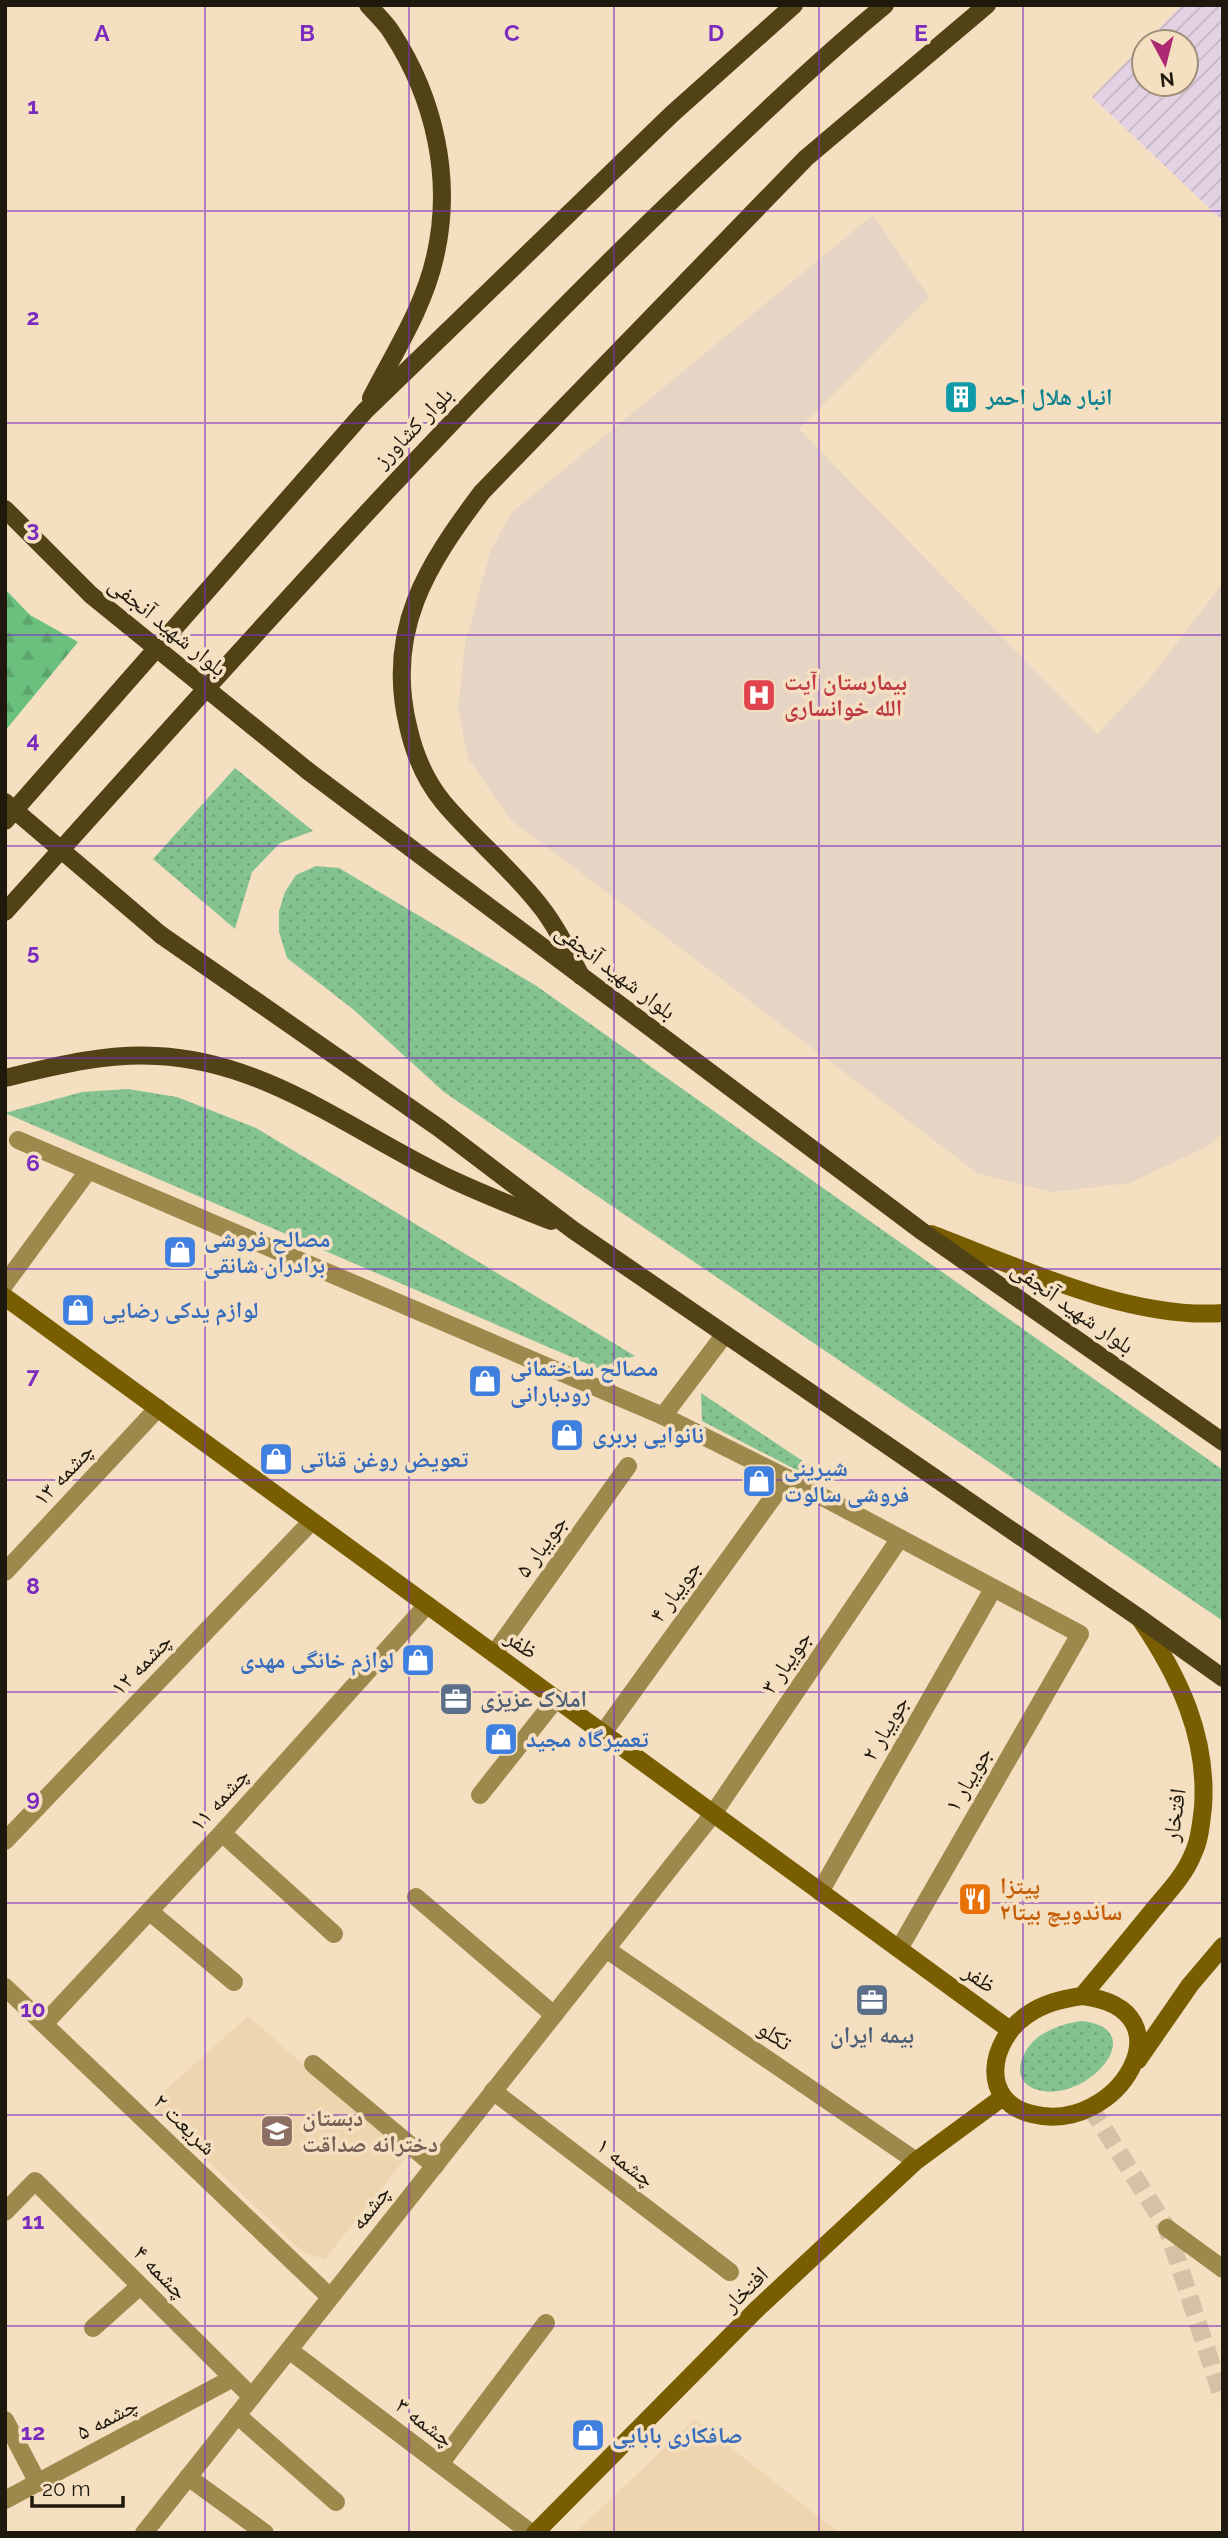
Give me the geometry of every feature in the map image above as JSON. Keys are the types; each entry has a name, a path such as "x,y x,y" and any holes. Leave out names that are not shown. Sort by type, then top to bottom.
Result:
{"main road":[{"path":"365,411 419,305 435,258 443,203 437,137 421,85 391,32 368,5"},
{"name":"بلوار کشاورز","path":"5,821 365,411 672,114 794,5"},
{"name":"بلوار کشاورز","path":"5,912 386,490 574,295 822,58 885,5"},
{"path":"582,976 542,908 442,801 423,772 404,710 402,680 402,646 410,614 423,581 437,555 482,492 806,158 987,5"},
{"path":"5,501 23,526"},
{"name":"بلوار شهید آنجفی","path":"5,509 92,595 308,771 923,1232 1223,1442"},
{"path":"5,802 161,935 439,1128 573,1230 1223,1678"},
{"path":"5,1078 75,1061 156,1055 214,1064 247,1073 332,1114 452,1180 573,1230"}],"street":[{"path":"18,1140 663,1416 787,1478 993,1589"},
{"path":"5,1284 88,1171"},
{"path":"923,1232 1073,1287 1133,1304 1198,1315 1223,1313"},
{"name":"ظفر","path":"5,1297 1010,2030"},
{"path":"663,1416 725,1334"},
{"name":"چشمه ۱۳","path":"5,1572 158,1408"},
{"name":"جویبار ۵","path":"494,1654 628,1466"},
{"name":"جویبار ۴","path":"603,1734 787,1478"},
{"name":"چشمه ۱۲","path":"5,1841 312,1521"},
{"name":"جویبار ۳","path":"713,1814 900,1538"},
{"name":"جویبار ۱","path":"899,1949 1080,1634 993,1589"},
{"name":"جویبار ۲","path":"820,1892 993,1589"},
{"name":"چشمه ۱۱","path":"44,2024 222,1833 427,1605"},
{"name":"افتخار","path":"1082,1996 1178,1881 1194,1853 1201,1825 1203,1764 1196,1731 1186,1701 1164,1654 1138,1617"},
{"path":"480,1795 556,1699"},
{"name":"چشمه","path":"144,2533 713,1814"},
{"path":"222,1833 334,1934"},
{"path":"416,1897 554,2015"},
{"path":"149,1911 234,1982"},
{"path":"1134,2066 1139,2046 1135,2025 1121,2008 1102,1998 1082,1996 1042,2005 1025,2016 1010,2030 999,2047 994,2067 998,2088 1003,2097 1012,2105 1031,2114 1051,2117 1090,2107 1108,2097 1123,2083 1190,1985 1223,1946"},
{"name":"تکلو","path":"606,1950 916,2161"},
{"name":"شریعت ۲","path":"5,1987 330,2297"},
{"path":"313,2064 435,2165"},
{"name":"چشمه ۱","path":"494,2091 730,2272"},
{"name":"افتخار","path":"533,2533 756,2310 916,2161 1003,2097"},
{"name":"چشمه ۴","path":"5,2212 36,2181 252,2397"},
{"path":"1167,2228 1223,2269"},
{"path":"93,2328 140,2286"},
{"path":"440,2464 546,2323"},
{"name":"چشمه ۳","path":"289,2350 533,2533"},
{"name":"چشمه ۵","path":"5,2500 233,2378"},
{"path":"237,2415 336,2502"},
{"path":"5,2420 38,2483"},
{"path":"188,2477 265,2533"}],"shaded area":[{"path":"1182,5 1223,5 1223,221 1092,97 1130,58 1130,98 1200,98 1200,28 1160,28"},
{"name":"بیمارستان آیت الله خوانساری","path":"873,215 929,297 799,429 1097,734 1147,682 1223,583 1223,1132 1208,1146 1130,1183 1053,1192 977,1173 510,819 468,758 458,708 465,645 490,552 511,513"},
{"name":"دبستان دخترانه صداقت","path":"248,2016 407,2156 325,2259 304,2253 149,2105"},
{"path":"695,2419 839,2533 575,2533"}],"green space":[{"path":"5,589 30,615 78,642 5,731"},
{"path":"235,768 313,831 280,843 252,872 235,929 153,859"},
{"path":"316,866 339,868 535,985 1223,1470 1223,1621 444,1092 354,1010 287,958 279,932 279,911 285,892 296,875"},
{"path":"128,1089 177,1097 256,1128 635,1356 597,1368 5,1113 82,1092"},
{"path":"701,1393 816,1470 810,1477 702,1421"},
{"path":"1082,2021 1102,2027 1112,2036 1112,2049 1106,2062 1079,2085 1061,2091 1043,2091 1024,2082 1020,2066 1033,2041 1056,2028"}],"tunnel":[{"path":"1090,2107 1167,2228 1223,2400"}],"place":[{"name":"انبار هلال احمر","path":"961,397"},
{"name":"بیمارستان آیت الله خوانساری","path":"759,695"},
{"name":"مصالح فروشی برادران شانقی","path":"180,1252"},
{"name":"لوازم یدکی رضایی","path":"78,1310"},
{"name":"مصالح ساختمانی رودبارانی","path":"485,1381"},
{"name":"نانوایی بربری","path":"567,1435"},
{"name":"تعویض روغن قناتی","path":"276,1459"},
{"name":"شیرینی فروشی سالوت","path":"759,1481"},
{"name":"لوازم خانگی مهدی","path":"418,1660"},
{"name":"املاک عزیزی","path":"456,1699"},
{"name":"تعمیرگاه مجید","path":"501,1739"},
{"name":"پیتزا ساندویچ بیتا۲","path":"975,1899"},
{"name":"بیمه ایران","path":"872,2000"},
{"name":"دبستان دخترانه صداقت","path":"277,2131"},
{"name":"صافکاری بابایی","path":"588,2435"}]}
